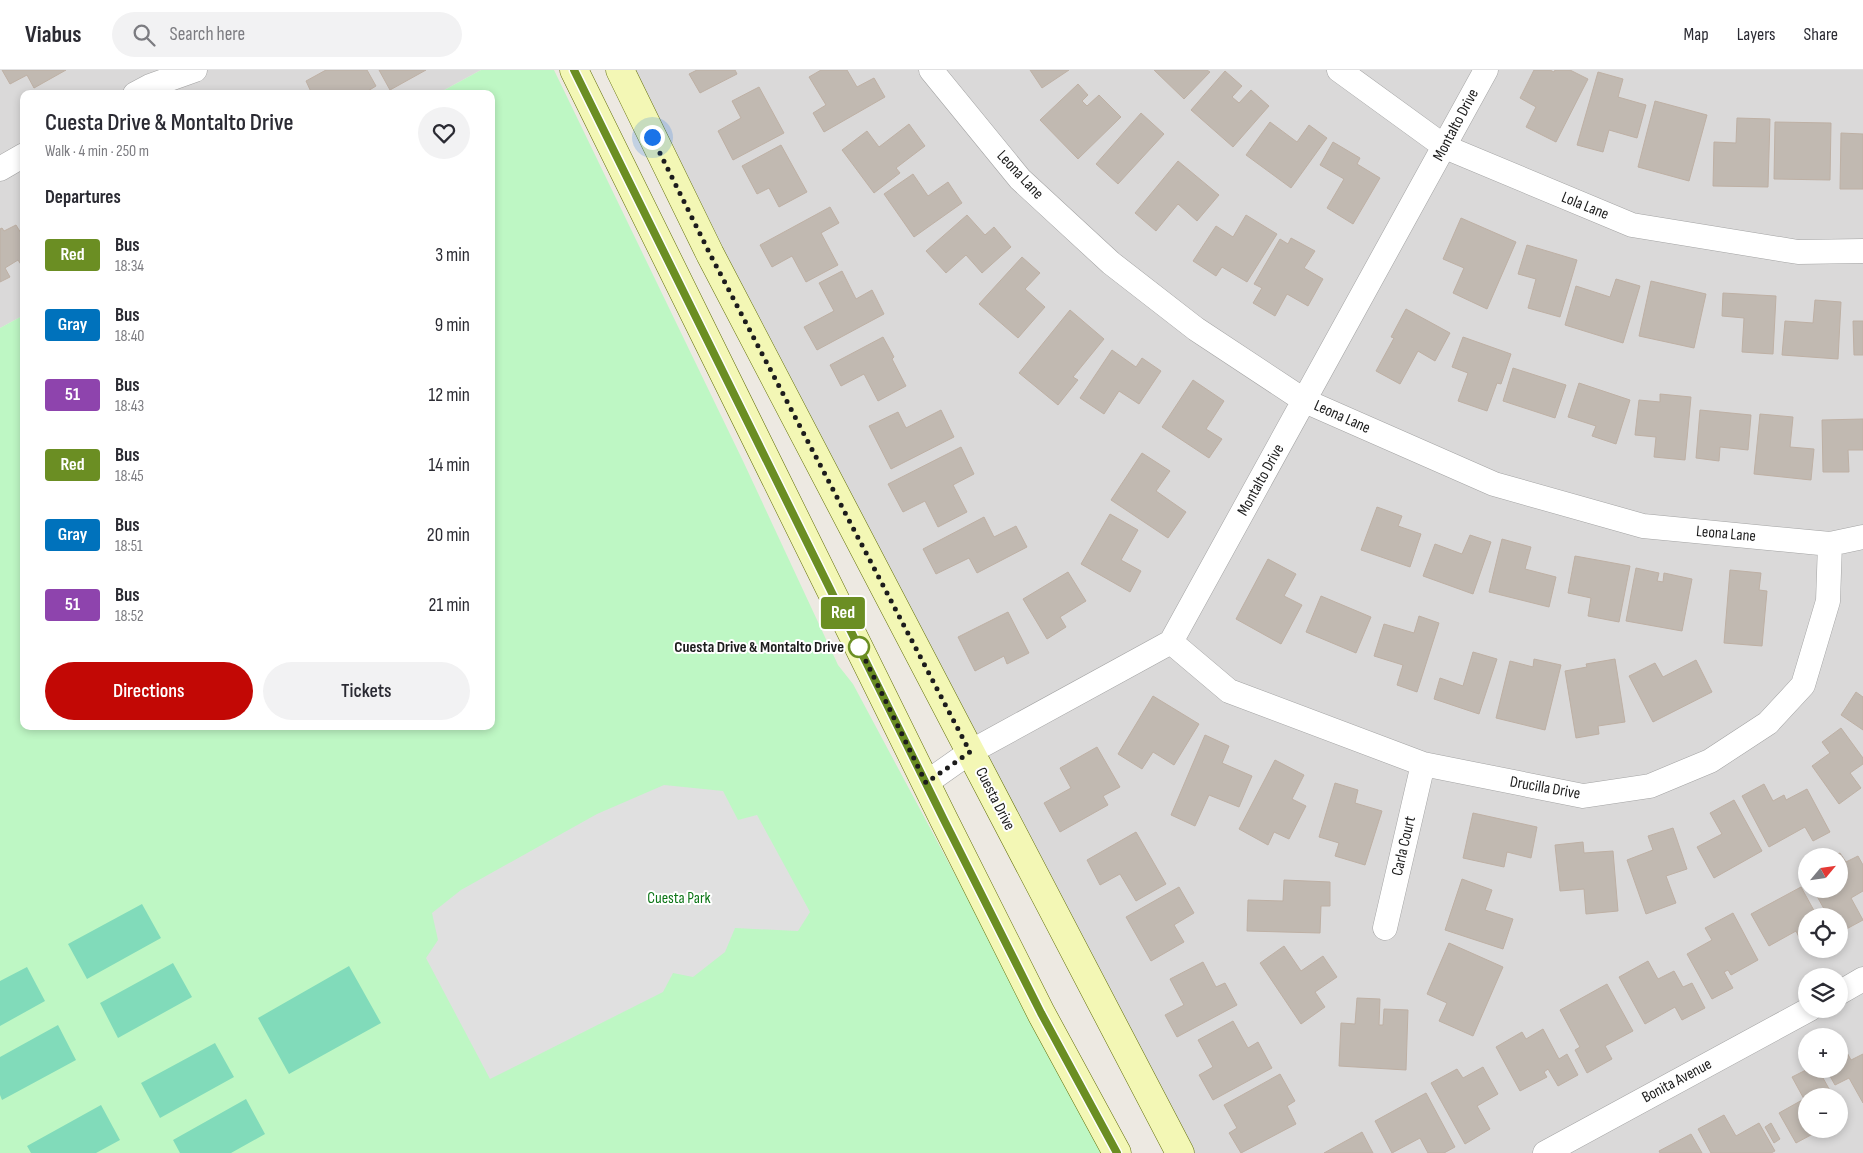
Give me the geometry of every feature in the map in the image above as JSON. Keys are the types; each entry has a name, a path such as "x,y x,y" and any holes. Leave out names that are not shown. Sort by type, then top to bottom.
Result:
{"main road":[{"path":"574,70 1041,1013 1117,1153"},
{"name":"Cuesta Drive","path":"620,70 710,254 1180,1153"}],"street":[{"path":"142,83 195,70"},
{"name":"Leona Lane","path":"931,70 1020,179 1111,263 1196,329 1305,401 1494,484 1642,526 1830,544 1863,537"},
{"name":"Lola Lane","path":"1339,70 1445,147 1632,225 1798,252 1863,251"},
{"name":"Montalto Drive","path":"1171,642 1486,70"},
{"path":"0,169 20,158"},
{"name":"Drucilla Drive","path":"1171,642 1229,691 1423,764 1583,796 1650,786 1710,761 1768,723 1803,685 1828,601 1830,544"},
{"path":"926,783 970,752 1171,642"},
{"name":"Carla Court","path":"1385,928 1423,764"},
{"path":"1848,988 1863,979"},
{"name":"Bonita Avenue","path":"1544,1153 1798,1015"}],"shaded area":[{"path":"0,70 481,70 444,90 20,90 20,317 0,328"},
{"path":"627,70 1863,70 1863,1153 1192,1153 732,266"},
{"path":"664,785 723,791 738,820 757,815 810,912 798,931 735,928 725,952 693,977 673,973 663,992 490,1079 426,958 438,940 432,913 461,890 597,814"}],"green space":[{"name":"Cuesta Park","path":"481,70 554,70 743,461 838,665 853,684 1104,1153 0,1153 0,328 20,317 20,730 495,730 495,90 444,90"},
{"path":"142,904 161,938 87,979 68,944"},
{"path":"173,963 192,997 118,1038 100,1003"},
{"path":"349,966 381,1023 289,1074 258,1018"},
{"path":"27,967 45,1001 0,1026 0,981"},
{"path":"58,1025 76,1060 2,1100 0,1095 0,1057"},
{"path":"215,1043 234,1077 160,1118 141,1083"},
{"path":"246,1099 265,1134 231,1153 180,1153 173,1140"},
{"path":"101,1105 120,1140 96,1153 31,1153 27,1146"}],"building":[{"path":"2,70 66,70 34,88 27,75 10,84"},
{"path":"326,70 367,70 376,86 370,90 310,90 306,81"},
{"path":"379,70 426,70 390,90"},
{"path":"697,70 735,70 737,74 700,93 689,74"},
{"path":"821,70 847,70 857,87 874,78 885,97 824,132 813,113 826,105 809,77"},
{"path":"1030,70 1069,70 1042,88"},
{"path":"1154,70 1207,70 1210,72 1184,99"},
{"path":"1534,70 1550,70 1554,72 1555,70 1570,70 1588,79 1556,142 1526,127 1536,107 1520,98"},
{"path":"1225,71 1242,86 1232,97 1239,103 1251,90 1269,106 1233,147 1191,110"},
{"path":"1598,72 1623,79 1618,97 1646,105 1637,138 1609,130 1603,152 1577,145"},
{"path":"1078,84 1088,95 1082,101 1087,106 1099,95 1121,117 1078,159 1040,120"},
{"path":"759,87 784,133 733,160 718,131 741,118 732,101"},
{"path":"1655,101 1707,115 1689,181 1638,167"},
{"path":"1141,113 1164,134 1118,184 1096,164"},
{"path":"1737,118 1770,119 1768,187 1713,186 1714,142 1736,143"},
{"path":"1270,122 1297,142 1309,125 1327,138 1291,188 1246,155"},
{"path":"1775,122 1831,123 1830,180 1774,179"},
{"path":"909,124 925,146 896,168 900,173 874,193 842,150 867,131 879,147"},
{"path":"1841,133 1863,134 1863,189 1840,189"},
{"path":"1333,142 1360,158 1357,164 1380,178 1353,224 1327,208 1344,179 1320,165"},
{"path":"781,145 807,192 779,207 769,188 757,194 742,166"},
{"path":"1178,161 1219,195 1197,221 1178,204 1156,231 1135,213"},
{"path":"913,174 928,196 948,182 962,203 914,237 884,194"},
{"path":"830,207 839,223 821,233 838,265 806,282 792,256 772,267 760,245"},
{"path":"967,215 985,235 994,227 1011,247 982,273 966,255 946,273 926,251"},
{"path":"1246,215 1277,234 1247,282 1222,267 1216,276 1193,261 1216,226 1233,237"},
{"path":"1461,218 1516,242 1487,309 1453,293 1464,268 1443,259"},
{"path":"16,225 20,232 20,263 18,260 5,268 10,277 0,282 0,229 2,228 4,231"},
{"path":"1291,238 1315,251 1304,268 1323,279 1308,306 1287,294 1275,316 1253,303 1262,288 1254,284 1280,239 1288,244"},
{"path":"1527,245 1577,260 1560,317 1528,308 1536,279 1518,274"},
{"path":"1022,257 1040,273 1025,289 1045,307 1018,338 979,304"},
{"path":"842,271 856,299 872,290 884,314 817,350 804,327 834,311 819,283"},
{"path":"1616,279 1640,286 1623,343 1565,325 1576,286 1610,297"},
{"path":"1651,281 1706,294 1694,348 1639,336"},
{"path":"1723,293 1776,296 1773,354 1742,352 1744,318 1722,316"},
{"path":"1815,300 1841,302 1838,359 1782,355 1785,321 1813,323"},
{"path":"1406,309 1450,333 1435,361 1418,351 1400,384 1376,371 1394,338 1391,337"},
{"path":"1070,310 1104,339 1073,377 1078,380 1058,405 1019,373"},
{"path":"1853,321 1863,321 1863,355 1854,355"},
{"path":"883,337 906,386 878,401 864,374 841,386 830,365"},
{"path":"1463,337 1511,354 1501,384 1497,383 1487,411 1458,401 1468,373 1452,367"},
{"path":"1112,350 1136,367 1142,358 1161,371 1139,404 1119,391 1104,414 1080,398"},
{"path":"1513,368 1566,385 1555,418 1503,401"},
{"path":"1193,380 1224,401 1206,429 1222,439 1209,458 1162,427"},
{"path":"1579,383 1630,400 1616,444 1592,436 1596,426 1568,417"},
{"path":"1660,394 1691,397 1685,460 1654,457 1656,437 1635,435 1639,400 1660,402"},
{"path":"941,410 954,437 891,469 869,426 898,412 906,428"},
{"path":"1700,410 1751,415 1748,450 1720,447 1719,461 1696,458"},
{"path":"1760,414 1793,417 1790,447 1814,449 1811,480 1754,474"},
{"path":"1863,419 1863,450 1848,450 1849,472 1823,472 1822,420"},
{"path":"961,447 974,474 953,485 967,512 938,527 925,501 903,512 888,484"},
{"path":"1142,453 1170,471 1156,491 1186,512 1168,538 1111,500"},
{"path":"1377,507 1402,516 1398,526 1421,534 1410,567 1361,550"},
{"path":"1110,514 1138,530 1121,560 1141,571 1130,592 1081,564"},
{"path":"984,517 994,537 1016,526 1027,547 977,573 969,558 936,574 923,549"},
{"path":"1470,535 1491,542 1473,594 1423,576 1435,544 1462,554"},
{"path":"1502,539 1531,547 1525,569 1556,577 1549,607 1489,592"},
{"path":"1575,556 1630,566 1619,622 1588,616 1591,598 1568,593"},
{"path":"1268,559 1296,574 1284,596 1302,605 1281,644 1236,619"},
{"path":"1636,568 1659,573 1657,581 1663,582 1664,573 1692,579 1682,631 1626,621"},
{"path":"1730,570 1761,573 1759,590 1767,591 1762,646 1724,643"},
{"path":"1068,572 1086,601 1060,617 1066,627 1047,639 1023,599"},
{"path":"1321,596 1371,617 1356,653 1306,632"},
{"path":"1008,612 1029,653 1007,664 1004,656 975,671 958,637"},
{"path":"1419,616 1439,623 1417,692 1397,685 1403,665 1374,656 1384,624 1414,633"},
{"path":"1473,652 1497,659 1479,714 1434,699 1440,678 1463,686"},
{"path":"1534,659 1561,665 1545,730 1496,718 1510,661 1533,667"},
{"path":"1615,659 1625,722 1598,726 1599,734 1576,738 1565,671 1587,667 1586,664"},
{"path":"1696,660 1712,692 1653,722 1629,676 1655,663 1663,677"},
{"path":"1856,692 1863,697 1863,730 1841,715"},
{"path":"1153,696 1199,724 1174,765 1153,752 1142,769 1118,754"},
{"path":"1841,728 1863,758 1863,764 1850,773 1861,788 1839,804 1812,766 1830,753 1822,742"},
{"path":"1205,735 1229,746 1222,763 1252,776 1239,807 1209,795 1195,826 1171,815"},
{"path":"1097,747 1120,787 1103,796 1108,805 1060,832 1044,803 1071,788 1060,768"},
{"path":"1275,760 1304,775 1292,799 1306,806 1289,839 1274,832 1268,845 1239,829"},
{"path":"1335,783 1358,790 1355,803 1382,811 1365,865 1335,856 1339,843 1319,837"},
{"path":"1764,784 1773,801 1784,795 1786,800 1807,789 1830,832 1813,841 1805,827 1769,847 1742,796"},
{"path":"1734,800 1762,851 1714,878 1697,847 1722,834 1710,813"},
{"path":"1473,813 1537,827 1531,858 1507,852 1504,867 1463,858"},
{"path":"1673,828 1687,869 1666,876 1676,903 1646,914 1627,860 1653,850 1648,836"},
{"path":"1136,832 1166,884 1136,901 1120,874 1100,885 1087,860"},
{"path":"1583,842 1584,853 1613,851 1618,911 1586,914 1584,889 1560,891 1555,845"},
{"path":"1858,856 1863,865 1863,891 1851,898 1863,920 1848,928 1848,908 1824,908 1818,898 1848,898 1848,861"},
{"path":"1462,879 1492,890 1485,910 1513,919 1503,949 1445,930"},
{"path":"1284,880 1330,882 1330,906 1321,906 1320,933 1247,931 1248,900 1283,901"},
{"path":"1179,887 1194,913 1174,925 1184,942 1151,961 1126,917"},
{"path":"1798,889 1798,898 1807,898 1813,908 1798,908 1798,935 1796,931 1769,946 1751,914"},
{"path":"1733,913 1758,960 1731,975 1728,970 1724,972 1733,988 1712,999 1687,954 1712,940 1705,928"},
{"path":"1449,943 1503,967 1473,1036 1439,1021 1447,1003 1427,994"},
{"path":"1284,946 1301,971 1323,956 1337,977 1315,992 1325,1007 1301,1024 1260,963"},
{"path":"1648,961 1658,979 1674,971 1683,987 1692,983 1705,1008 1682,1020 1675,1007 1645,1024 1619,977"},
{"path":"1203,962 1216,987 1225,983 1237,1005 1177,1037 1165,1015 1184,1005 1170,979"},
{"path":"1607,984 1633,1031 1605,1046 1612,1059 1587,1073 1575,1050 1580,1047 1560,1010"},
{"path":"1357,998 1380,999 1379,1025 1383,1025 1384,1009 1408,1010 1406,1070 1339,1066 1341,1023 1355,1024"},
{"path":"1233,1021 1248,1048 1258,1042 1272,1068 1213,1100 1199,1075 1213,1067 1198,1040"},
{"path":"1543,1029 1559,1059 1567,1054 1578,1075 1558,1086 1548,1069 1544,1072 1547,1077 1520,1091 1496,1047 1522,1032 1526,1039"},
{"path":"1848,1054 1851,1060 1863,1054 1863,1103 1849,1078 1835,1085 1831,1078 1848,1078"},
{"path":"1483,1067 1498,1094 1477,1106 1490,1129 1465,1144 1431,1083 1457,1069 1463,1078"},
{"path":"1280,1074 1295,1101 1287,1106 1296,1124 1241,1153 1229,1133 1237,1128 1224,1105"},
{"path":"1798,1074 1798,1078 1823,1078 1829,1088 1798,1088 1792,1077"},
{"path":"1426,1093 1455,1147 1444,1153 1428,1153 1420,1138 1392,1153 1375,1121"},
{"path":"1798,1102 1798,1138 1805,1138 1796,1143 1779,1113"},
{"path":"1724,1115 1736,1136 1759,1123 1775,1151 1771,1153 1711,1153 1698,1129"},
{"path":"1771,1123 1780,1139 1774,1143 1765,1127"},
{"path":"1362,1132 1373,1153 1324,1153"},
{"path":"1691,1134 1702,1153 1660,1153 1659,1151"}],"bus line":[{"name":"Red","path":"574,70 944,820 1041,1013 1117,1153"}],"place":[{"name":"Cuesta Drive & Montalto Drive","path":"859,647"}],"route":[{"path":"652,137 710,254 970,752 926,783 859,647"}]}
